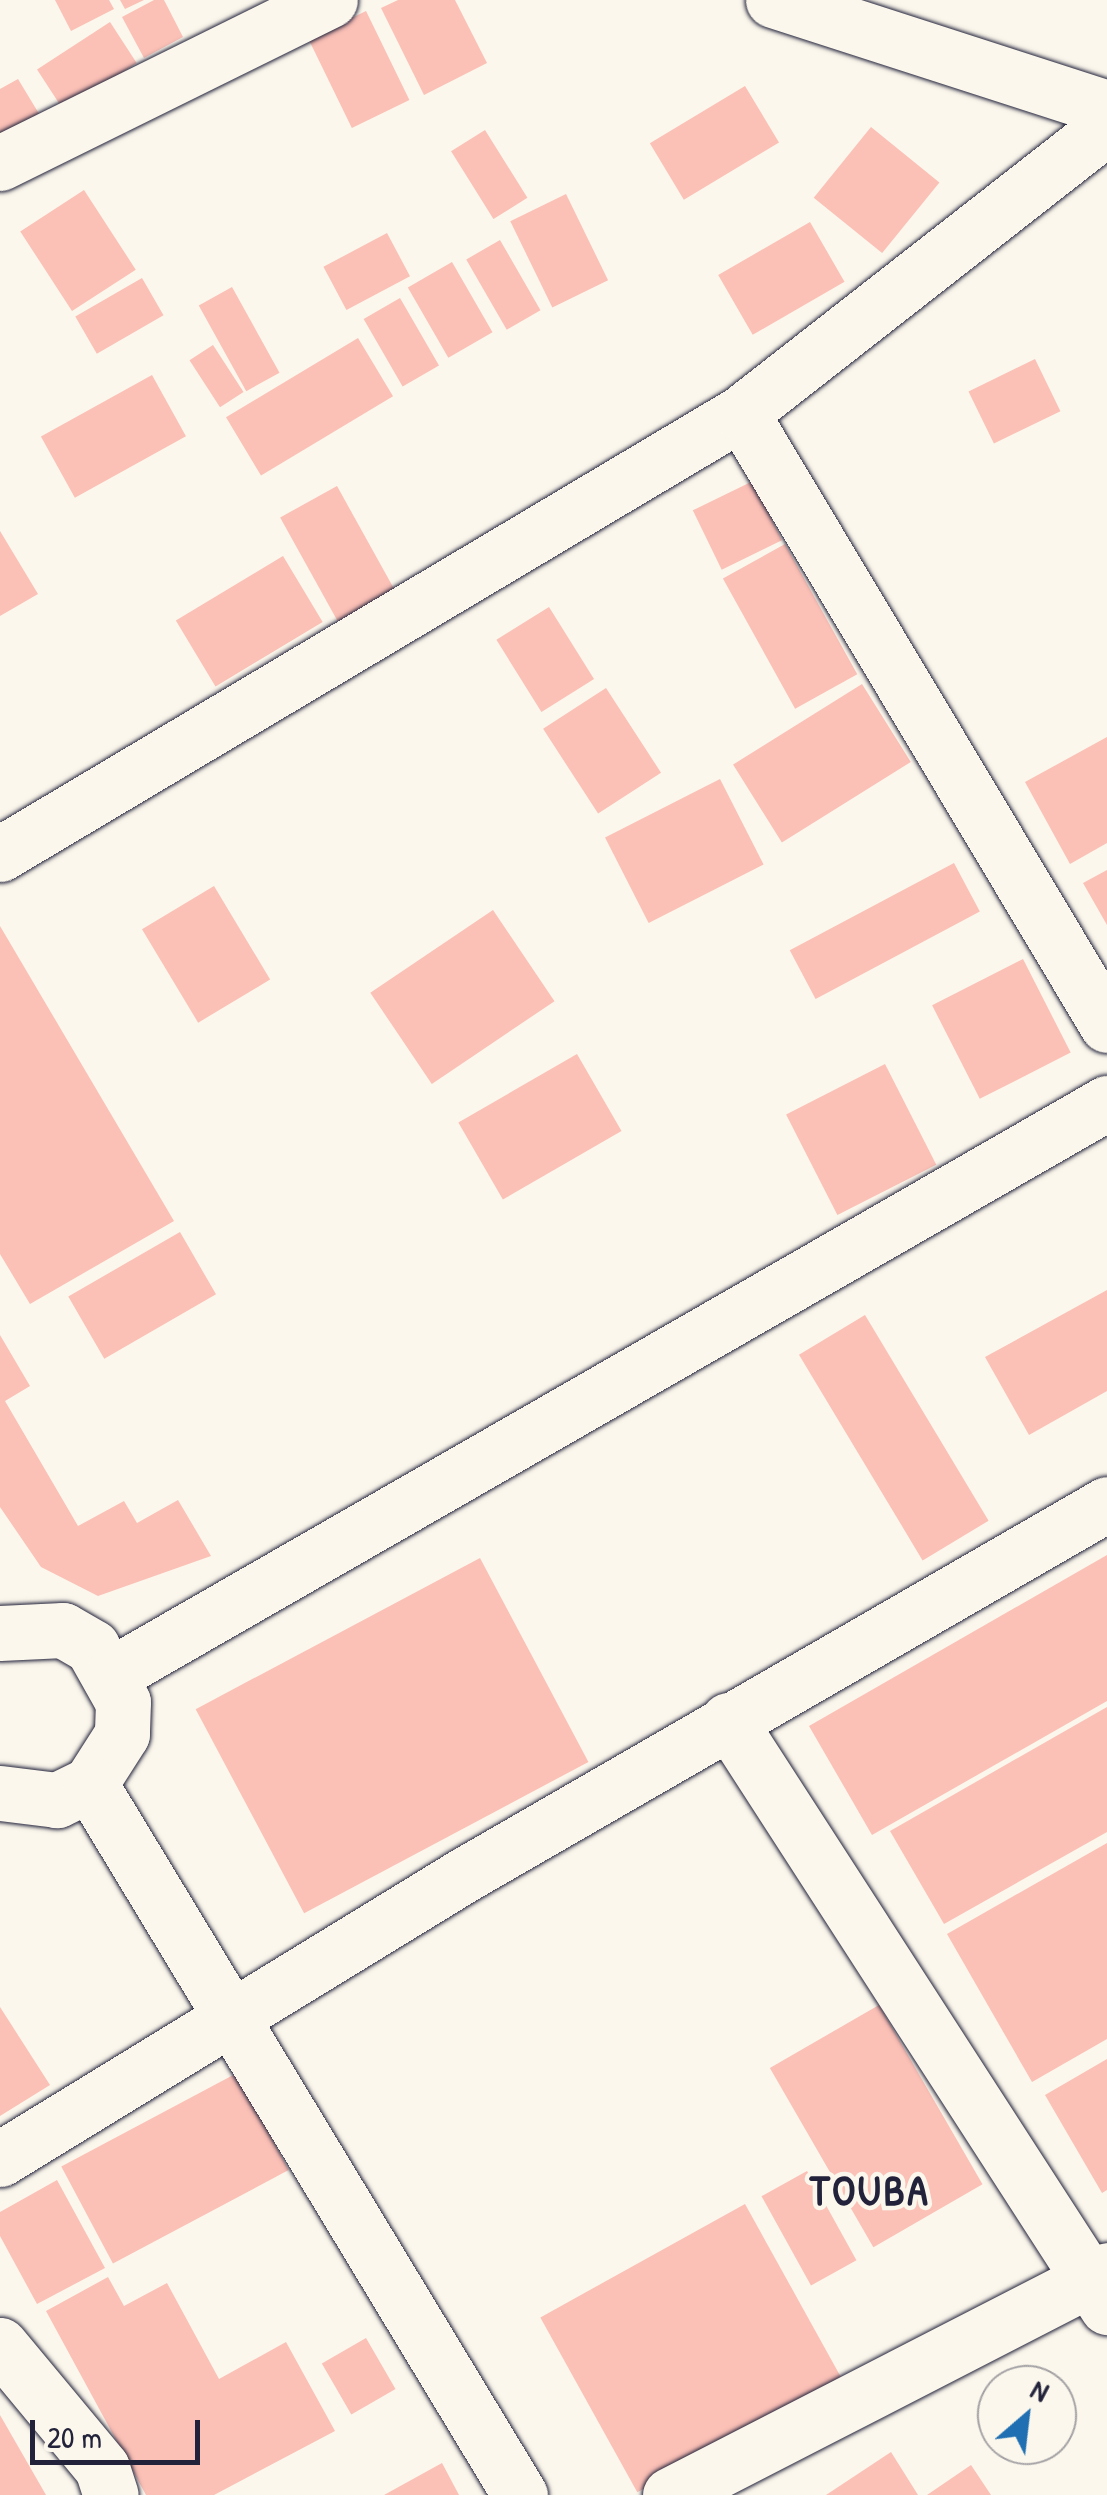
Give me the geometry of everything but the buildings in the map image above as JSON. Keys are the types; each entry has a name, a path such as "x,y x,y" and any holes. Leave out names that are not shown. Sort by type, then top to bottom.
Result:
{"street":[{"path":"0,163 330,0"},
{"path":"773,0 1107,108"},
{"path":"0,854 741,413 1107,127"},
{"path":"741,413 1107,1025"},
{"path":"114,1673 1107,1103"},
{"path":"0,2159 228,2016 728,1720 1107,1504"},
{"path":"0,1633 63,1630 114,1673 122,1734 90,1784 58,1800 0,1793"},
{"path":"670,2495 1101,2286 728,1720"},
{"path":"90,1784 520,2495"},
{"path":"0,2345 102,2468 112,2495"}],"district":[{"name":"TOUBA","path":"870,2190"}]}
